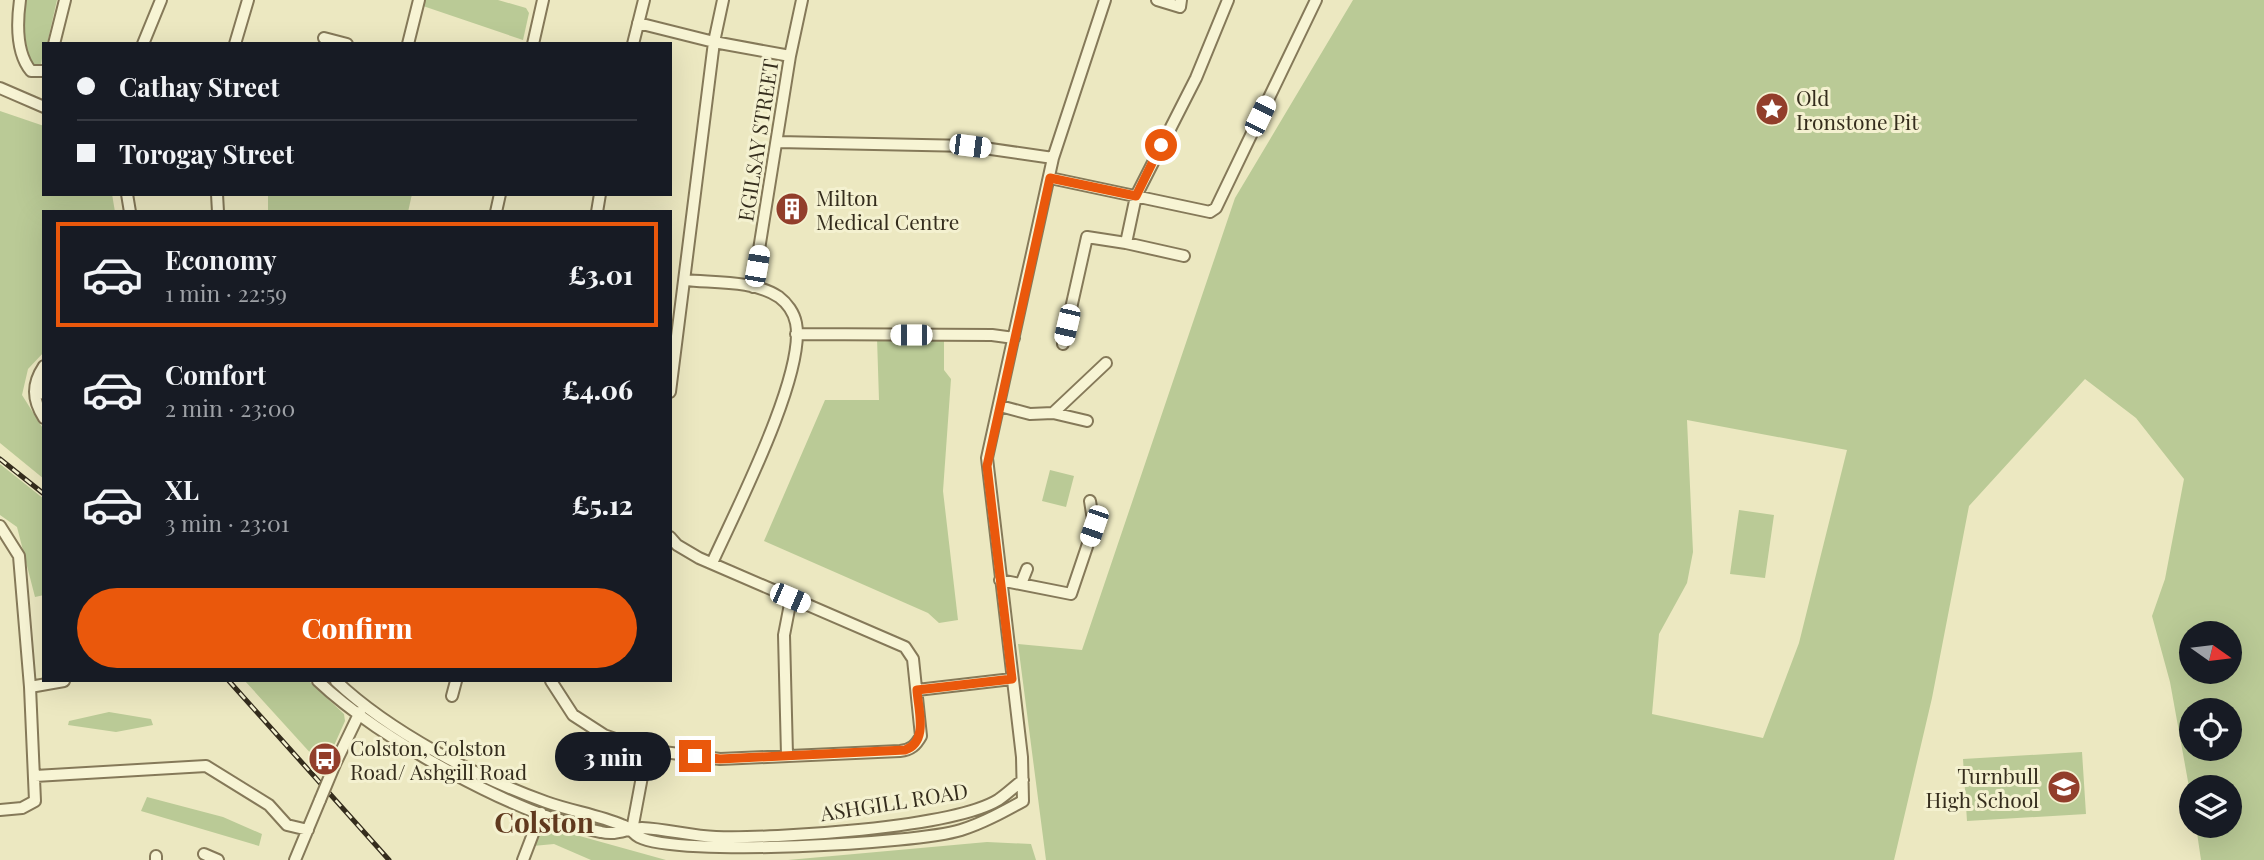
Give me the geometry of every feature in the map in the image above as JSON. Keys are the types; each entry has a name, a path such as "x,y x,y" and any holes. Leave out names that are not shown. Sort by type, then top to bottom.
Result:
{"street":[{"path":"20,0 19,46 24,63 31,71 42,71"},
{"path":"54,42 65,0"},
{"path":"144,42 161,0"},
{"path":"236,42 248,0"},
{"path":"408,42 419,0"},
{"path":"633,42 644,0"},
{"path":"672,377 714,43 723,0"},
{"name":"EGILSAY STREET","path":"753,287 790,56 802,0"},
{"path":"1023,780 987,466 1053,158 1105,0"},
{"path":"1157,0 1156,2 1180,7 1181,0"},
{"path":"1126,243 1136,196 1196,78 1228,0"},
{"path":"1050,178 1210,212 1216,208 1316,0"},
{"path":"533,42 540,1"},
{"path":"638,23 714,43 790,56"},
{"path":"324,38 339,42"},
{"path":"0,88 42,106"},
{"path":"778,142 970,146 1053,158"},
{"path":"1063,344 1087,236 1184,257"},
{"path":"685,280 753,287 779,297 793,312 796,334 793,365 769,434 712,564"},
{"path":"796,334 992,335 1014,338"},
{"path":"1053,413 1106,363"},
{"path":"42,371 34,381 33,391 42,413"},
{"path":"1000,405 1030,414 1053,413 1087,421"},
{"path":"1000,579 1071,594 1094,526 1090,501"},
{"path":"0,526 19,556 35,776 35,801 22,808 0,810"},
{"path":"552,682 573,715 604,735 647,750 720,759 912,748 920,736 917,690 914,659 905,647 712,564 677,545 672,539"},
{"path":"1021,584 1027,569"},
{"path":"787,755 784,635 790,598"},
{"path":"917,690 1012,679"},
{"path":"30,687 58,682"},
{"name":"ASHGILL ROAD","path":"319,682 467,780 541,813 600,832 620,834 632,830"},
{"name":"ASHGILL ROAD","path":"337,682 361,711 495,781 546,802 632,830 714,837 890,825 968,812 998,800 1023,780"},
{"path":"452,696 456,682"},
{"path":"296,860 335,764 361,711"},
{"path":"632,830 647,750"},
{"path":"35,776 206,766 269,805 287,825 307,830"},
{"name":"ASHGILL ROAD","path":"632,830 638,837 659,841 728,848 919,838 960,830 1023,801 1023,780"},
{"path":"523,860 541,813"},
{"path":"204,854 218,860"}],"green space":[{"path":"25,0 57,0 47,42 42,42 41,66 35,68 23,35"},
{"path":"424,0 498,0 526,8 529,13 523,40 423,6"},
{"path":"1353,0 2264,0 2264,860 2201,860 2198,838 2242,838 2242,775 2187,775 2184,761 2242,761 2242,698 2179,698 2179,732 2170,682 2152,616 2165,579 2184,479 2136,418 2085,379 1969,506 1932,698 1894,860 1046,860 1018,644 1082,650 1235,198","holes":["1687,420 1847,450 1799,643 1763,738 1652,714 1659,634 1687,583 1693,552"]},
{"path":"0,111 42,125 42,196 112,196 115,210 42,210 42,354 28,369 22,395 42,427 42,477 0,443"},
{"path":"268,196 412,196 408,210 268,210"},
{"path":"944,337 944,370 951,379 943,491 958,620 939,623 928,613 764,541 825,400 879,400 877,338"},
{"path":"0,464 42,497 42,595 35,597 17,527 0,515"},
{"path":"1050,470 1074,476 1066,507 1042,501"},
{"path":"1739,510 1774,515 1765,578 1730,574"},
{"path":"246,682 310,682 344,714 345,721 324,768"},
{"path":"109,712 151,719 153,725 116,732 68,725 69,721"},
{"path":"2082,752 2086,814 1967,821 1963,759"},
{"path":"147,797 223,817 262,834 259,846 141,811"},
{"path":"558,830 666,860 591,860 554,844 533,846 538,836"},
{"path":"987,842 1031,844 1036,860 788,860"}],"railway":[{"path":"0,459 42,492"},
{"path":"230,682 389,860"}],"place":[{"name":"Old Ironstone Pit","path":"1772,109"},
{"name":"Milton Medical Centre","path":"792,209"},
{"name":"Colston, Colston Road/ Ashgill Road","path":"325,759"},
{"name":"Turnbull High School","path":"2064,787"}],"district":[{"name":"Colston","path":"544,821"}],"route":[{"path":"695,756 720,759 905,750 912,748 920,736 917,690 1012,679 987,466 1050,178 1136,196 1161,145"}]}
